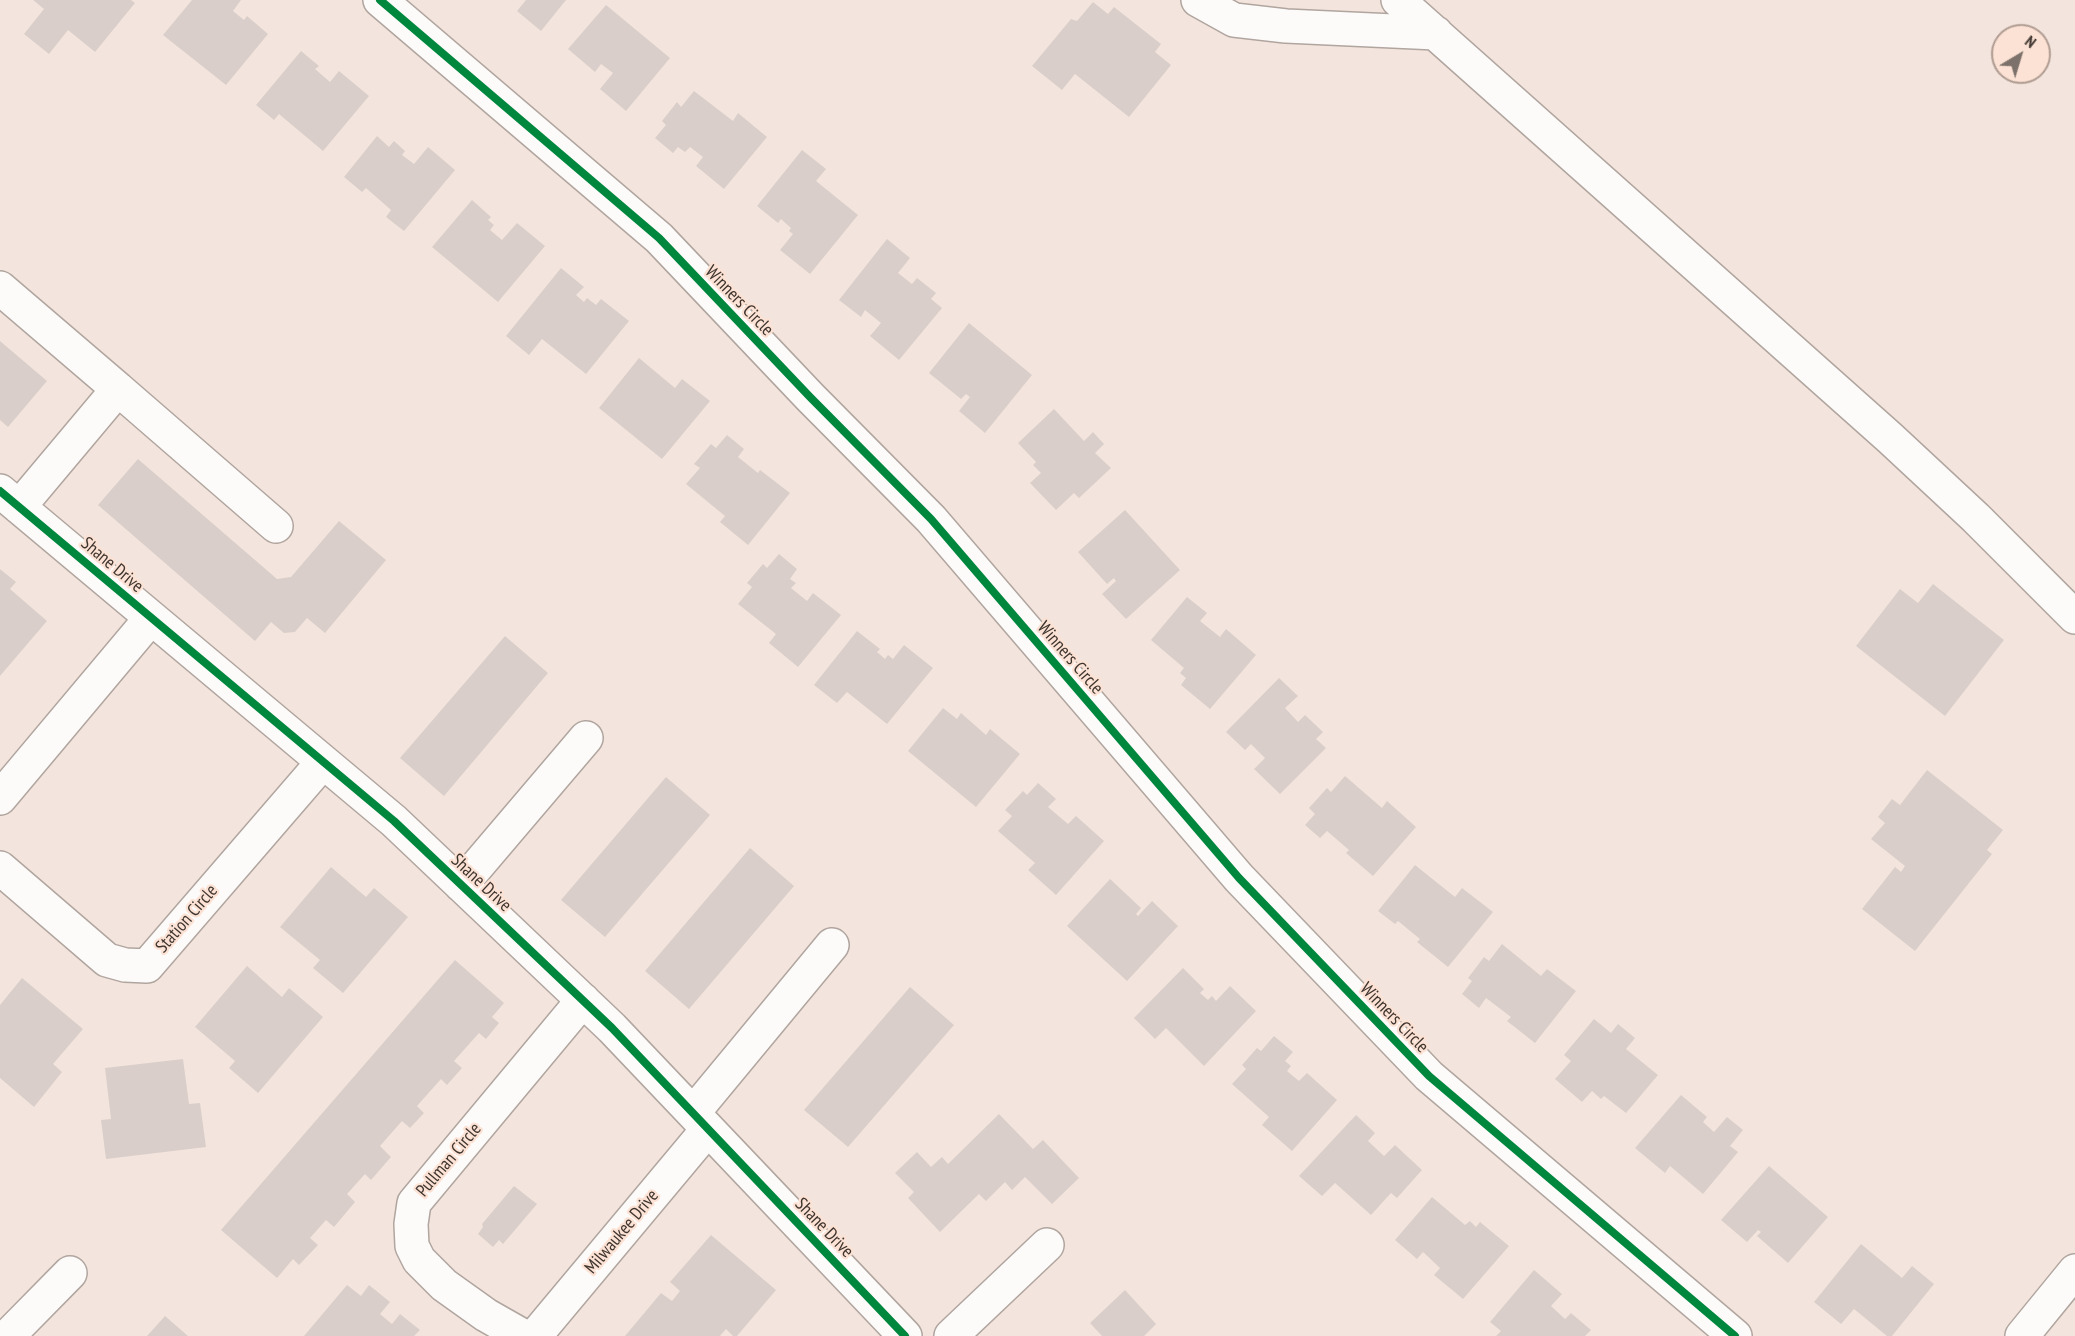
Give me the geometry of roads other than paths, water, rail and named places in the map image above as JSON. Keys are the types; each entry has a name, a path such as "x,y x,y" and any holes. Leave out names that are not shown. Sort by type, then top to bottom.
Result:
{"street":[{"name":"Winners Circle","path":"380,0 659,238 810,397 931,519 1239,878 1429,1076 1734,1336"},
{"path":"1198,0 1234,20 1286,26 1436,33"},
{"path":"1398,0 1890,438 2075,617"},
{"path":"0,288 276,526"},
{"path":"10,499 118,389"},
{"name":"Shane Drive","path":"10,499 394,821 583,1000 905,1336"},
{"path":"0,798 151,618"},
{"path":"461,885 586,738"},
{"name":"Station Circle","path":"0,868 107,960 125,965 147,966 323,762"},
{"name":"Milwaukee Drive","path":"535,1336 701,1121 832,945"},
{"name":"Pullman Circle","path":"523,1336 486,1315 444,1285 419,1260 412,1246 411,1224 414,1203 583,1000"},
{"path":"951,1336 1047,1245"},
{"path":"2022,1336 2075,1271"},
{"path":"8,1336 70,1273"}]}
